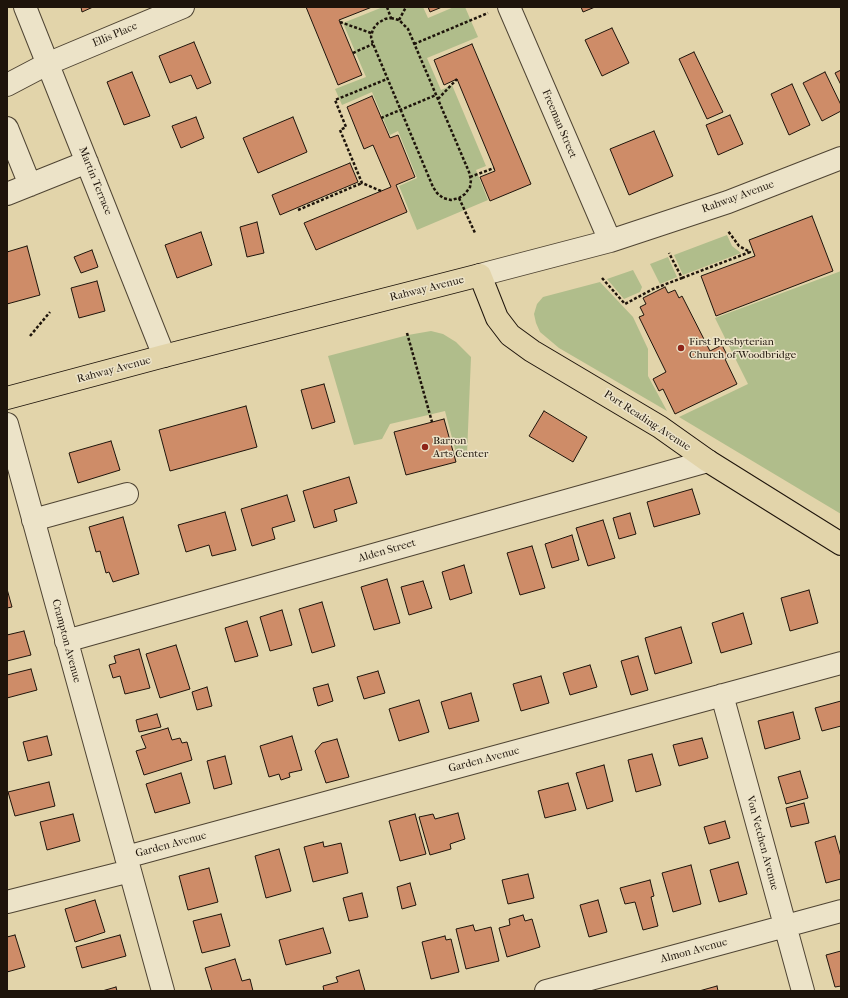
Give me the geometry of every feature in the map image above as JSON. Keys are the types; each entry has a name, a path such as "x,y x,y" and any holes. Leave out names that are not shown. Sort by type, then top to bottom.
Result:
{"main road":[{"name":"Rahway Avenue","path":"7,398 480,275"},
{"name":"Port Reading Avenue","path":"480,275 497,318 510,335 532,351 660,427 708,461 841,544"}],"street":[{"name":"Martin Terrace","path":"25,7 164,356"},
{"name":"Ellis Place","path":"7,85 48,64 183,7"},
{"name":"Freeman Street","path":"509,7 610,241"},
{"path":"7,128 30,185"},
{"name":"Rahway Avenue","path":"480,275 610,241 728,202 841,158"},
{"path":"7,194 87,162"},
{"name":"Crampton Avenue","path":"7,424 163,991"},
{"name":"Alden Street","path":"66,641 708,461"},
{"path":"33,520 127,494"},
{"name":"Garden Avenue","path":"7,902 128,864 722,695 841,663"},
{"name":"Von Vetchen Avenue","path":"722,695 803,991"},
{"name":"Almon Avenue","path":"546,991 841,911"}],"path":[{"path":"387,7 391,18"},
{"path":"399,20 406,7"},
{"path":"414,44 488,13"},
{"path":"391,18 399,20 408,29 470,177 470,187 465,194 459,198 451,200 443,198 437,193 400,110 373,44 371,33 378,23 385,19 391,18"},
{"path":"340,22 371,33"},
{"path":"353,53 373,44"},
{"path":"381,191 362,183 340,130 346,127 335,100 387,79"},
{"path":"438,100 457,79"},
{"path":"381,118 436,95"},
{"path":"470,177 494,168"},
{"path":"298,210 362,183"},
{"path":"459,198 475,233"},
{"path":"602,278 625,304 653,290 750,252 739,246 728,231"},
{"path":"669,252 682,278"},
{"path":"30,336 50,312"},
{"path":"407,333 432,422"}],"green space":[{"path":"383,7 423,7 428,18 454,7 465,7 478,37 427,58 441,90 452,85 486,166 476,170 488,200 417,230 399,186 417,178 398,131 390,135 372,92 342,105 335,89 366,77 343,23"},
{"path":"727,235 732,246 741,253 683,275 674,255"},
{"path":"668,257 677,277 660,284 650,264"},
{"path":"633,270 642,287 640,292 624,299 607,279"},
{"path":"841,271 841,514 679,417 748,384 715,318"},
{"path":"600,282 633,317 648,349 648,376 667,411 559,348 540,332 534,314 537,304 543,297"},
{"path":"431,331 443,334 456,342 471,357 467,454 457,457 445,411 390,424 382,439 354,445 328,356 408,335"}],"building":[{"path":"81,7 93,7 82,12"},
{"path":"306,7 372,7 339,20 362,75 338,85"},
{"path":"428,7 442,7 430,12"},
{"path":"581,7 595,7 583,12"},
{"path":"612,28 629,63 602,76 585,40"},
{"path":"194,42 211,83 197,89 191,75 170,83 159,56"},
{"path":"472,44 531,184 490,201 480,177 495,171 494,168 457,79 444,85 434,60"},
{"path":"694,52 723,112 707,119 679,59"},
{"path":"841,70 841,85 835,73"},
{"path":"132,72 150,116 124,125 107,82"},
{"path":"825,72 841,105 841,111 822,121 803,83"},
{"path":"792,84 810,125 789,135 771,94"},
{"path":"372,96 390,138 398,135 415,177 396,185 407,212 316,250 304,223 391,187 373,145 364,149 347,107"},
{"path":"730,115 743,144 718,155 706,125"},
{"path":"196,117 204,138 181,148 172,126"},
{"path":"293,117 307,152 258,173 243,138"},
{"path":"654,131 673,176 629,195 610,149"},
{"path":"350,163 358,182 280,215 272,195"},
{"path":"812,216 833,271 716,316 701,276 755,256 749,240"},
{"path":"257,222 264,253 247,257 240,227"},
{"path":"201,232 212,265 177,278 165,245"},
{"path":"27,246 40,295 7,304 7,252"},
{"path":"92,250 98,267 81,273 74,257"},
{"path":"97,281 105,311 79,318 71,288"},
{"name":"First Presbyterian Church of Woodbridge","path":"665,287 668,293 675,290 679,298 682,296 710,351 722,345 728,357 725,359 737,384 675,414 663,389 659,391 653,379 666,372 639,317 644,315 640,307 646,304 643,298"},
{"path":"324,384 335,422 312,429 301,390"},
{"path":"246,406 257,447 170,471 159,430"},
{"path":"544,411 587,437 573,462 529,436"},
{"name":"Barron Arts Center","path":"444,419 456,462 406,475 394,432"},
{"path":"111,441 120,470 78,483 69,453"},
{"path":"349,477 357,503 334,510 337,521 314,528 303,491"},
{"path":"692,489 700,514 654,527 647,502"},
{"path":"287,495 295,521 272,528 275,539 252,546 241,509"},
{"path":"225,512 236,550 212,556 209,545 186,552 178,525"},
{"path":"630,513 636,534 619,539 613,518"},
{"path":"123,517 139,574 113,582 109,572 106,573 100,551 96,552 89,527"},
{"path":"603,520 615,558 588,566 576,528"},
{"path":"572,535 579,560 552,568 545,544"},
{"path":"532,546 545,588 520,595 507,553"},
{"path":"464,565 472,593 450,600 442,572"},
{"path":"387,579 400,623 374,630 361,587"},
{"path":"423,581 432,608 409,615 401,587"},
{"path":"7,589 12,607 7,608"},
{"path":"809,590 818,623 790,631 781,598"},
{"path":"322,602 335,646 312,653 299,609"},
{"path":"282,610 292,645 270,651 260,617"},
{"path":"743,613 752,644 721,653 712,623"},
{"path":"247,621 258,656 235,662 225,628"},
{"path":"681,627 692,663 655,674 645,638"},
{"path":"24,631 31,655 7,661 7,635"},
{"path":"176,645 190,689 160,698 146,654"},
{"path":"139,649 150,688 125,694 120,676 113,678 109,665 116,663 114,656"},
{"path":"638,656 648,690 631,695 621,661"},
{"path":"590,665 597,687 570,695 563,673"},
{"path":"31,669 37,690 7,698 7,675"},
{"path":"378,671 385,693 364,699 357,677"},
{"path":"541,676 549,703 521,711 513,684"},
{"path":"328,684 333,701 318,706 313,688"},
{"path":"207,687 212,706 197,710 192,692"},
{"path":"471,693 479,721 449,729 441,702"},
{"path":"419,700 429,732 399,741 389,709"},
{"path":"841,701 841,726 822,731 815,708"},
{"path":"793,712 800,739 765,749 758,721"},
{"path":"157,714 161,727 139,732 136,720"},
{"path":"168,728 172,740 180,738 182,743 187,742 192,760 144,775 136,751 146,748 141,736"},
{"path":"47,736 52,755 28,761 23,742"},
{"path":"292,736 302,770 289,773 290,777 281,780 279,774 269,777 260,746"},
{"path":"702,738 708,758 679,766 673,745"},
{"path":"337,739 349,777 326,783 315,751 322,743"},
{"path":"652,754 661,785 636,792 628,760"},
{"path":"225,756 232,784 214,789 207,761"},
{"path":"604,765 613,801 587,809 576,773"},
{"path":"800,771 808,798 786,804 778,777"},
{"path":"181,773 190,803 155,813 146,784"},
{"path":"49,782 55,806 15,816 8,792"},
{"path":"568,783 576,810 545,818 538,791"},
{"path":"804,803 809,823 791,827 786,808"},
{"path":"458,813 465,839 450,844 451,849 430,855 419,817 433,814 435,819"},
{"path":"73,814 80,841 47,850 40,822"},
{"path":"415,814 426,854 400,861 389,821"},
{"path":"725,821 730,838 709,844 704,827"},
{"path":"835,836 841,857 841,879 826,883 815,842"},
{"path":"323,842 324,847 341,843 348,873 313,882 304,847"},
{"path":"279,849 291,891 266,898 255,856"},
{"path":"738,862 747,894 719,902 710,870"},
{"path":"691,865 701,904 673,912 662,873"},
{"path":"209,868 218,902 188,910 179,876"},
{"path":"528,874 534,898 508,904 502,880"},
{"path":"650,880 654,896 651,897 658,926 643,930 635,902 625,904 620,888"},
{"path":"410,883 416,905 402,909 397,887"},
{"path":"362,893 368,917 349,921 343,898"},
{"path":"95,900 105,932 75,942 65,909"},
{"path":"598,900 607,932 589,937 580,905"},
{"path":"221,914 230,946 202,953 193,921"},
{"path":"523,915 525,921 532,919 540,947 507,957 499,928 510,925 509,919"},
{"path":"473,925 475,931 491,927 499,961 466,969 456,929"},
{"path":"323,928 331,953 286,965 279,940"},
{"path":"15,935 25,967 7,972 7,937"},
{"path":"120,935 126,956 82,968 76,947"},
{"path":"445,936 446,940 451,939 459,972 431,979 422,942"},
{"path":"841,951 841,986 835,987 826,955"},
{"path":"235,959 242,981 250,979 253,991 212,991 205,968"},
{"path":"359,970 365,991 324,991 323,986 338,982 336,977"},
{"path":"717,986 718,991 699,991"},
{"path":"116,987 117,991 102,991"}],"place":[{"name":"First Presbyterian Church of Woodbridge","path":"681,348"},
{"name":"Barron Arts Center","path":"425,447"}]}
